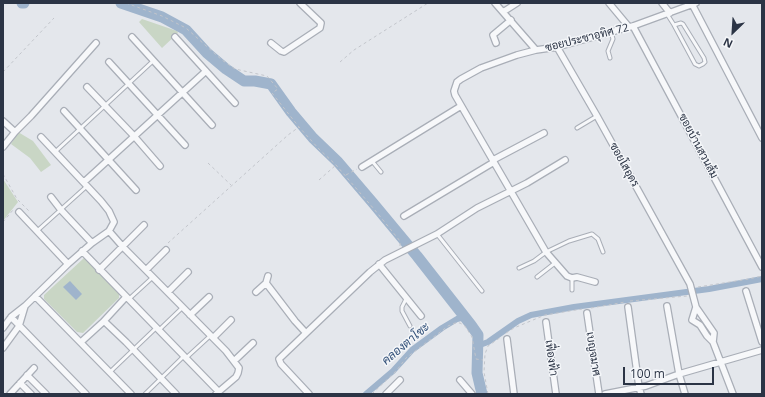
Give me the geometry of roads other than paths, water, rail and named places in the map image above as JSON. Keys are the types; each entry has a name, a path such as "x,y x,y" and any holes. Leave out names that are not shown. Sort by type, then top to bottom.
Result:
{"street":[{"path":"271,43 284,52 320,28 321,23 300,3"},
{"name":"ซอยประชาอุทิศ 72","path":"495,3 536,50 631,27 694,4"},
{"path":"503,12 517,3"},
{"name":"ซอยบ้านสวนส้ม","path":"609,3 631,27 760,258 762,267"},
{"path":"662,3 668,14"},
{"path":"694,4 762,138"},
{"path":"496,43 493,36 494,33 511,20"},
{"path":"132,37 212,125"},
{"path":"175,37 235,103"},
{"path":"3,148 15,132 96,43"},
{"name":"ซอยโสอุดร","path":"557,46 598,116 691,286 696,307"},
{"path":"536,50 481,68 457,82 454,91 461,106 546,252 567,276 595,282"},
{"path":"109,62 185,145"},
{"path":"86,184 109,159 206,71"},
{"path":"87,87 134,136 160,166"},
{"path":"362,167 461,106"},
{"path":"64,111 136,190"},
{"path":"3,121 15,132"},
{"path":"404,216 493,161 544,133"},
{"path":"3,328 10,317 25,306 82,251 110,231 114,222 109,211 86,184 41,137"},
{"path":"309,394 281,364 279,359 379,264 405,249 437,234 476,208 527,183 565,160"},
{"path":"51,197 92,243"},
{"path":"18,209 68,264"},
{"path":"99,270 144,225"},
{"path":"82,251 185,357 217,393 236,377 239,368 212,337 110,231"},
{"path":"146,270 166,250"},
{"path":"379,264 421,316"},
{"path":"168,292 188,272"},
{"path":"256,292 266,283 268,276"},
{"path":"266,283 295,321 306,332"},
{"path":"746,291 762,342"},
{"path":"35,296 131,394"},
{"path":"190,315 209,297"},
{"path":"81,342 128,298"},
{"path":"3,348 19,326 25,306"},
{"path":"667,306 679,374 685,394"},
{"path":"628,307 641,394"},
{"path":"696,307 714,333 713,342"},
{"path":"696,307 692,320 700,326 713,342 722,362 733,394"},
{"name":"เบญจมาศ","path":"585,311 599,394"},
{"path":"10,317 86,394"},
{"path":"212,337 231,320"},
{"path":"102,322 109,326 176,394"},
{"name":"เฟื่องฟ้า","path":"546,322 556,394"},
{"path":"507,339 514,394"},
{"path":"234,361 252,343"},
{"path":"605,394 639,387 762,350"},
{"path":"10,394 34,368"},
{"path":"27,375 46,394"},
{"path":"386,394 400,380"},
{"path":"460,380 472,394"},
{"path":"20,383 31,394"}],"lane":[{"path":"668,14 695,64 699,66 703,64 705,62 704,58 683,24 681,23 674,25"},
{"path":"610,58 608,51 613,39 611,32"},
{"path":"55,152 153,61"},
{"path":"577,128 598,116"},
{"path":"372,160 381,172"},
{"path":"37,231 61,210 86,184"},
{"path":"437,234 482,292"},
{"path":"519,268 534,261 546,252 569,241 592,234 598,239 602,252"},
{"path":"537,277 555,263"},
{"path":"128,298 153,277"},
{"path":"572,278 572,290"},
{"path":"406,299 402,307 402,311 410,326"},
{"path":"110,372 182,307"},
{"path":"145,394 185,357 212,337"}],"water":[{"path":"70,281 82,294 76,300 63,287"}],"waterway":[{"path":"121,3 162,17 186,30 207,53 226,69 244,81 255,81 271,84 291,112 313,138 338,162 417,256 478,335 477,373 482,394"},
{"path":"477,346 488,342 518,321 531,315 574,307 709,289 762,279"},
{"name":"คลองตาโซะ","path":"366,394 393,371 412,350 442,328 457,319 465,317"}]}
